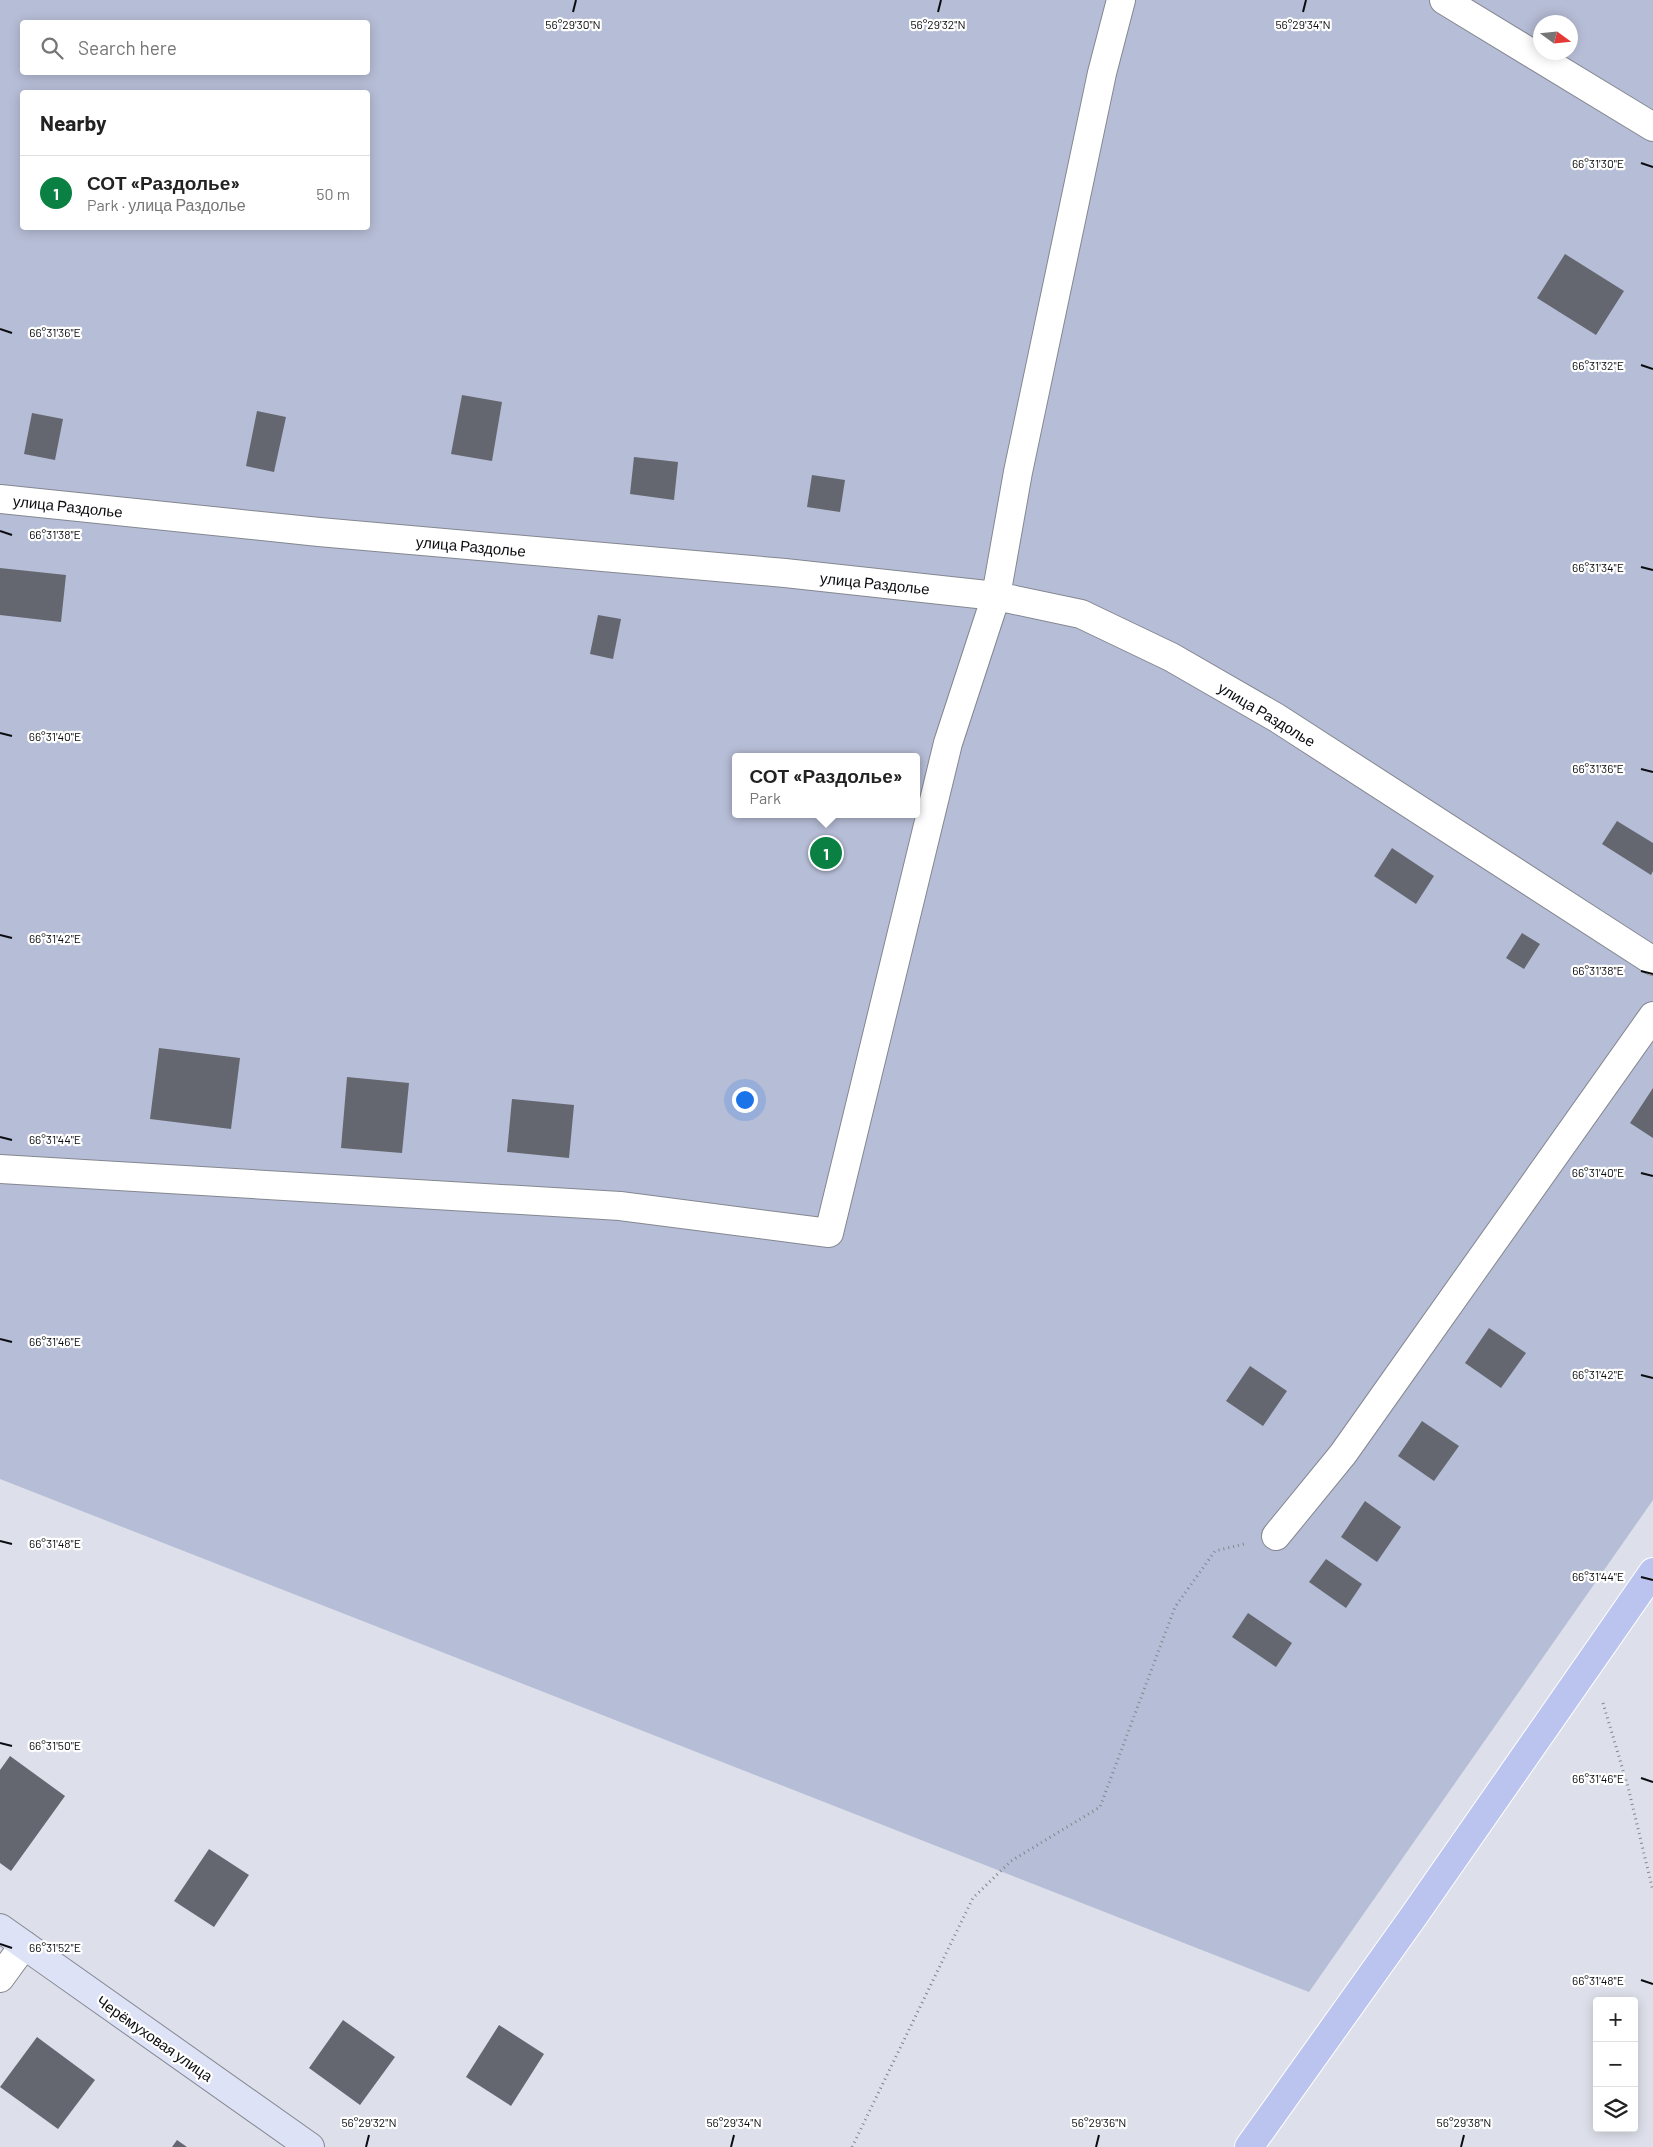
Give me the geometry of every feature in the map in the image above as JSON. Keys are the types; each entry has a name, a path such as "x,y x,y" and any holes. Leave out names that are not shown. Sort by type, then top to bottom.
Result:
{"main road":[{"path":"1249,2147 1413,1917 1653,1572"}],"street":[{"path":"0,1169 620,1206 829,1234 948,744 996,596 1020,463 1102,73 1121,0"},
{"path":"1444,0 1653,127"},
{"name":"улица Раздолье","path":"0,499 319,532 785,573 996,596 1081,614 1171,657 1277,718 1653,961"},
{"path":"1276,1536 1342,1454 1653,1016"},
{"name":"Черёмуховая улица","path":"0,1928 310,2147"},
{"path":"0,1978 24,1945"}],"path":[{"path":"852,2147 972,1898 1011,1861 1100,1807 1175,1607 1215,1551 1276,1536"},
{"path":"1590,1662 1628,1786 1653,1891"}],"shaded area":[{"path":"0,0 1653,0 1653,1500 1309,1992 0,1479"}],"building":[{"path":"1565,254 1624,291 1596,335 1537,298"},
{"path":"462,395 502,402 492,461 451,454"},
{"path":"257,411 286,417 274,472 246,466"},
{"path":"32,413 63,419 55,460 24,454"},
{"path":"634,457 678,462 674,500 630,494"},
{"path":"812,475 845,480 840,512 807,507"},
{"path":"0,568 66,575 61,622 0,615"},
{"path":"598,615 621,619 613,659 590,654"},
{"path":"1617,821 1653,843 1653,871 1651,875 1602,844"},
{"path":"1392,848 1434,876 1416,904 1374,876"},
{"path":"1522,933 1540,944 1524,969 1506,958"},
{"path":"159,1048 240,1058 231,1129 150,1119"},
{"path":"347,1077 409,1083 402,1153 341,1148"},
{"path":"1653,1088 1653,1138 1630,1123"},
{"path":"512,1099 574,1105 569,1158 507,1152"},
{"path":"1489,1328 1526,1353 1501,1388 1465,1363"},
{"path":"1250,1366 1287,1391 1263,1426 1226,1401"},
{"path":"1422,1421 1459,1446 1434,1481 1398,1456"},
{"path":"1365,1501 1401,1527 1377,1562 1341,1537"},
{"path":"1326,1559 1362,1584 1346,1608 1309,1582"},
{"path":"1248,1613 1292,1643 1276,1667 1232,1637"},
{"path":"10,1756 65,1796 11,1871 0,1863 0,1770"},
{"path":"209,1849 249,1875 214,1927 174,1901"},
{"path":"343,2020 395,2057 360,2105 309,2068"},
{"path":"499,2025 544,2054 511,2106 466,2077"},
{"path":"37,2037 95,2080 58,2129 0,2087"},
{"path":"177,2140 187,2147 172,2147"}],"place":[{"name":"СОТ «Раздолье»","path":"826,853"}]}
